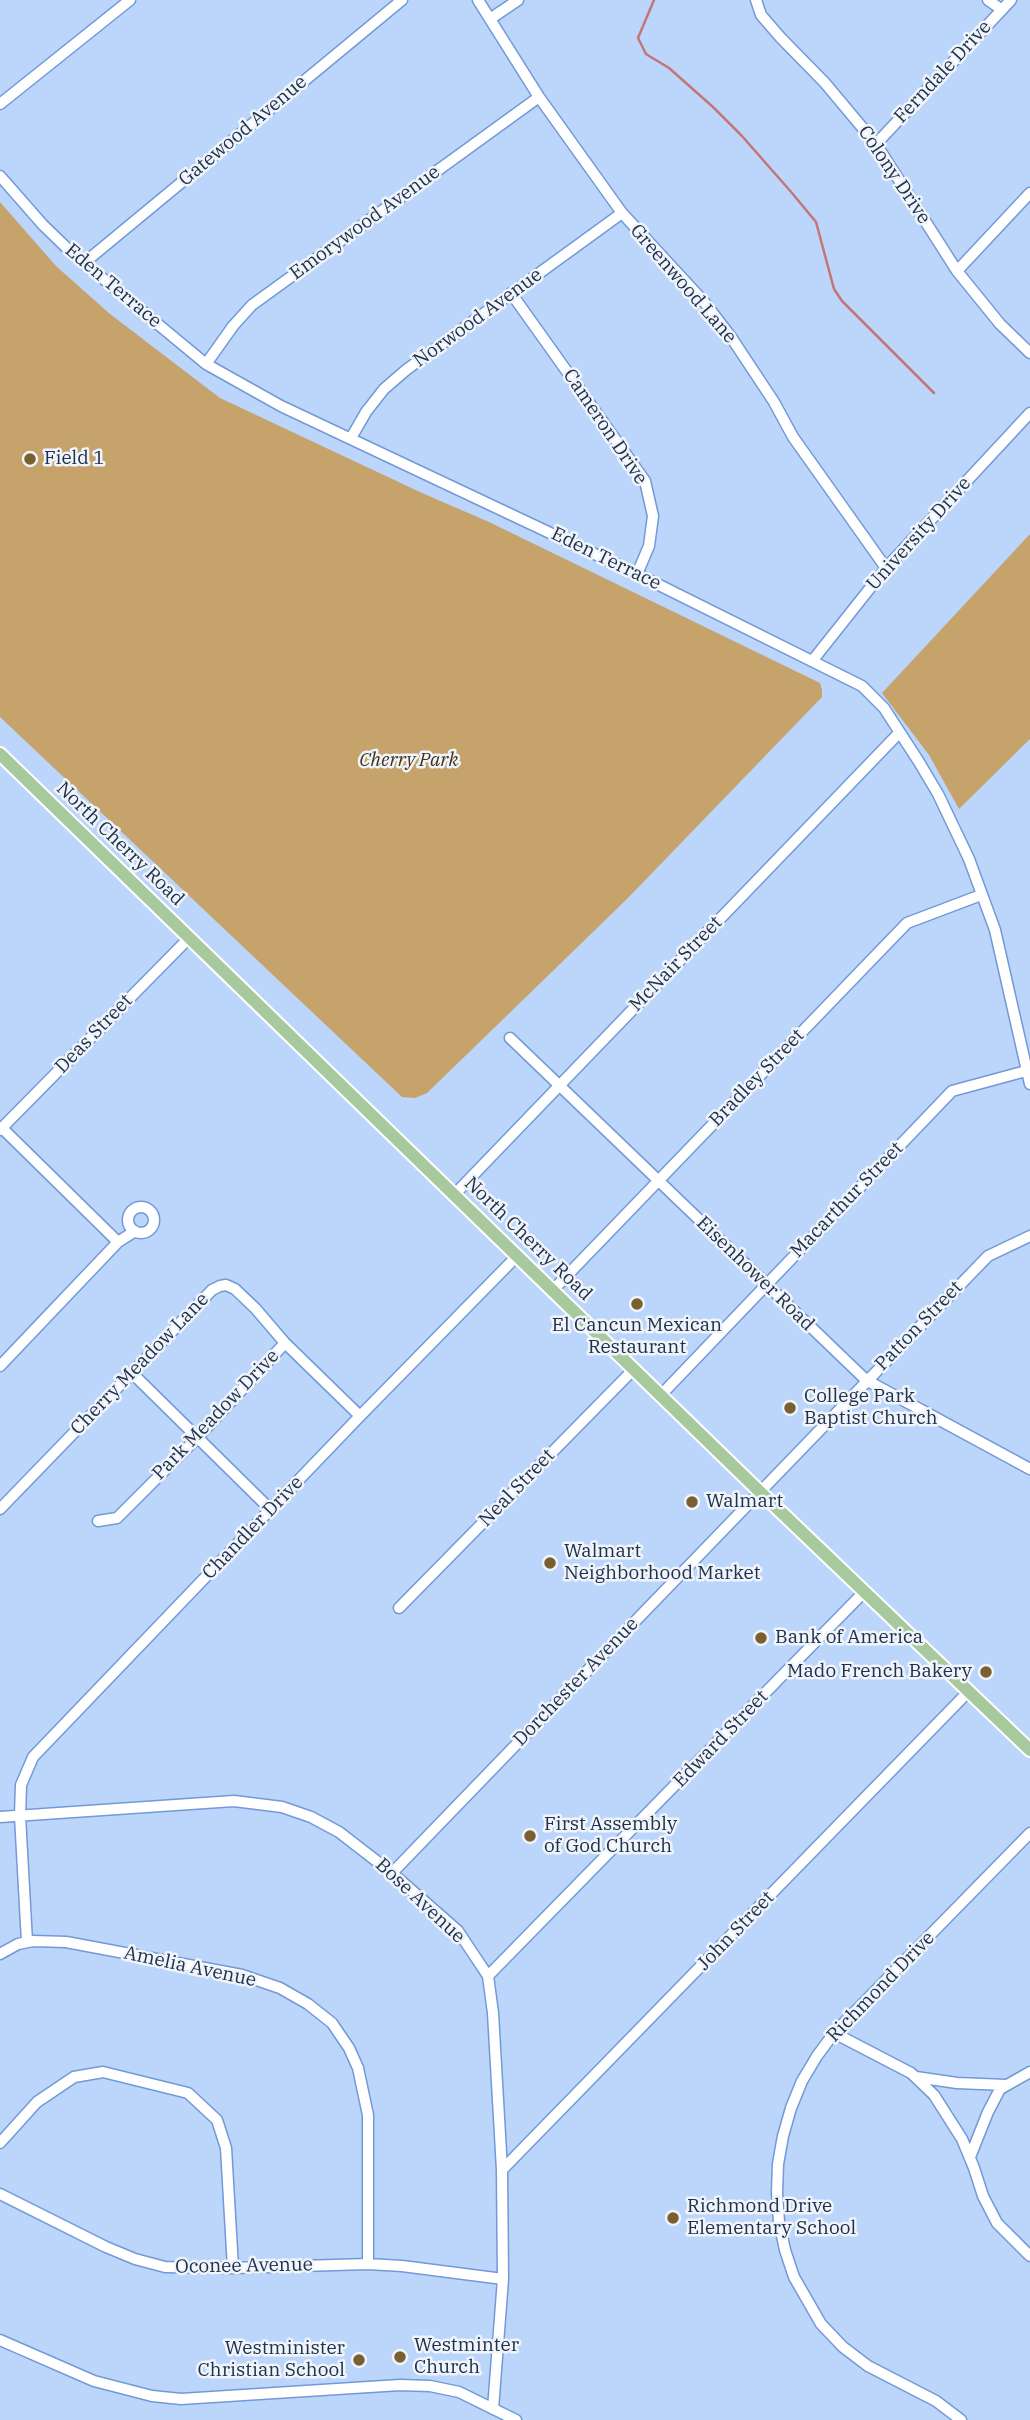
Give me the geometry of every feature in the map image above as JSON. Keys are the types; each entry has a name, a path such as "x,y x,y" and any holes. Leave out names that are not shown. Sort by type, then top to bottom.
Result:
{"main road":[{"name":"North Cherry Road","path":"0,754 759,1491 1030,1750"}],"street":[{"path":"0,104 130,0"},
{"name":"Gatewood Avenue","path":"84,263 402,0"},
{"name":"Greenwood Lane","path":"478,0 539,97 622,213 705,303 731,337 793,437 886,568"},
{"path":"490,19 518,0"},
{"name":"Colony Drive","path":"756,0 761,15 825,83 876,144 957,271 1000,324 1030,353"},
{"path":"988,0 1002,10"},
{"name":"Ferndale Drive","path":"876,144 1011,0"},
{"name":"Emorywood Avenue","path":"206,364 252,305 539,97"},
{"name":"Eden Terrace","path":"0,176 43,225 84,263 206,364 281,406 637,574 862,686 884,708 919,762 969,859 995,930 1030,1084"},
{"path":"957,271 1030,193"},
{"name":"Norwood Avenue","path":"351,438 384,389 406,370 622,213"},
{"name":"Cameron Drive","path":"511,293 645,481 653,516 649,546 637,574"},
{"name":"University Drive","path":"813,660 886,568 1030,413"},
{"name":"McNair Street","path":"454,1195 899,733"},
{"name":"Bradley Street","path":"553,1290 907,923 981,895"},
{"name":"Deas Street","path":"1,1129 189,938"},
{"name":"Eisenhower Road","path":"510,1038 866,1380 1030,1469"},
{"name":"Macarthur Street","path":"661,1395 952,1091 1026,1071"},
{"path":"1,1129 118,1242"},
{"path":"0,1366 118,1242 135,1231"},
{"name":"Patton Street","path":"759,1491 988,1256 1030,1237"},
{"name":"Chandler Drive","path":"27,1942 20,1816 21,1785 33,1757 517,1256"},
{"name":"Cherry Meadow Lane","path":"0,1509 212,1290 223,1285 235,1289 285,1343"},
{"name":"Park Meadow Drive","path":"98,1521 117,1518 198,1437 285,1343 360,1416"},
{"name":"Neal Street","path":"400,1608 634,1369"},
{"path":"132,1373 271,1510"},
{"name":"Dorchester Avenue","path":"392,1873 759,1491"},
{"name":"Edward Street","path":"488,1976 865,1591"},
{"name":"John Street","path":"502,2170 969,1691"},
{"name":"Bose Avenue","path":"0,1816 234,1801 282,1807 311,1817 339,1832 392,1873 458,1931 488,1976 493,2013 502,2170 503,2279 493,2409"},
{"name":"Richmond Drive","path":"961,2420 936,2401 868,2366 843,2347 821,2324 794,2277 779,2222 776,2193 783,2136 791,2108 802,2081 817,2056 834,2033 1030,1833"},
{"name":"Amelia Avenue","path":"0,1954 27,1942 66,1942 242,1975 280,1988 308,2004 332,2023 349,2048 358,2068 366,2102 368,2264"},
{"path":"834,2033 915,2076 934,2095 962,2139 983,2196 997,2222 1030,2256"},
{"path":"970,2157 1000,2089 1030,2071"},
{"path":"0,2143 37,2102 74,2077 103,2072 188,2094 217,2120 226,2148 233,2268"},
{"path":"915,2076 957,2083 1006,2085"},
{"name":"Oconee Avenue","path":"0,2194 106,2248 165,2267 368,2264 503,2279"},
{"path":"0,2342 94,2381 152,2396 181,2399 399,2385 430,2386 459,2392 516,2420"}],"green space":[{"name":"Cherry Park","path":"0,202 56,266 110,314 220,398 489,522 820,683 822,697 627,899 427,1093 415,1098 402,1097 0,717"},
{"path":"1030,534 1030,739 959,809 929,755 882,693"}],"waterway":[{"path":"654,0 638,38 646,54 669,68 713,107 792,193 816,222 834,289 842,301 934,393"}],"place":[{"name":"Field 1","path":"30,459"},
{"name":"El Cancun Mexican Restaurant","path":"637,1304"},
{"name":"College Park Baptist Church","path":"790,1408"},
{"name":"Walmart","path":"692,1502"},
{"name":"Walmart Neighborhood Market","path":"550,1563"},
{"name":"Bank of America","path":"761,1638"},
{"name":"Mado French Bakery","path":"986,1672"},
{"name":"First Assembly of God Church","path":"530,1836"},
{"name":"Richmond Drive Elementary School","path":"673,2218"},
{"name":"Westminter Church","path":"400,2357"},
{"name":"Westminister Christian School","path":"359,2360"}]}
